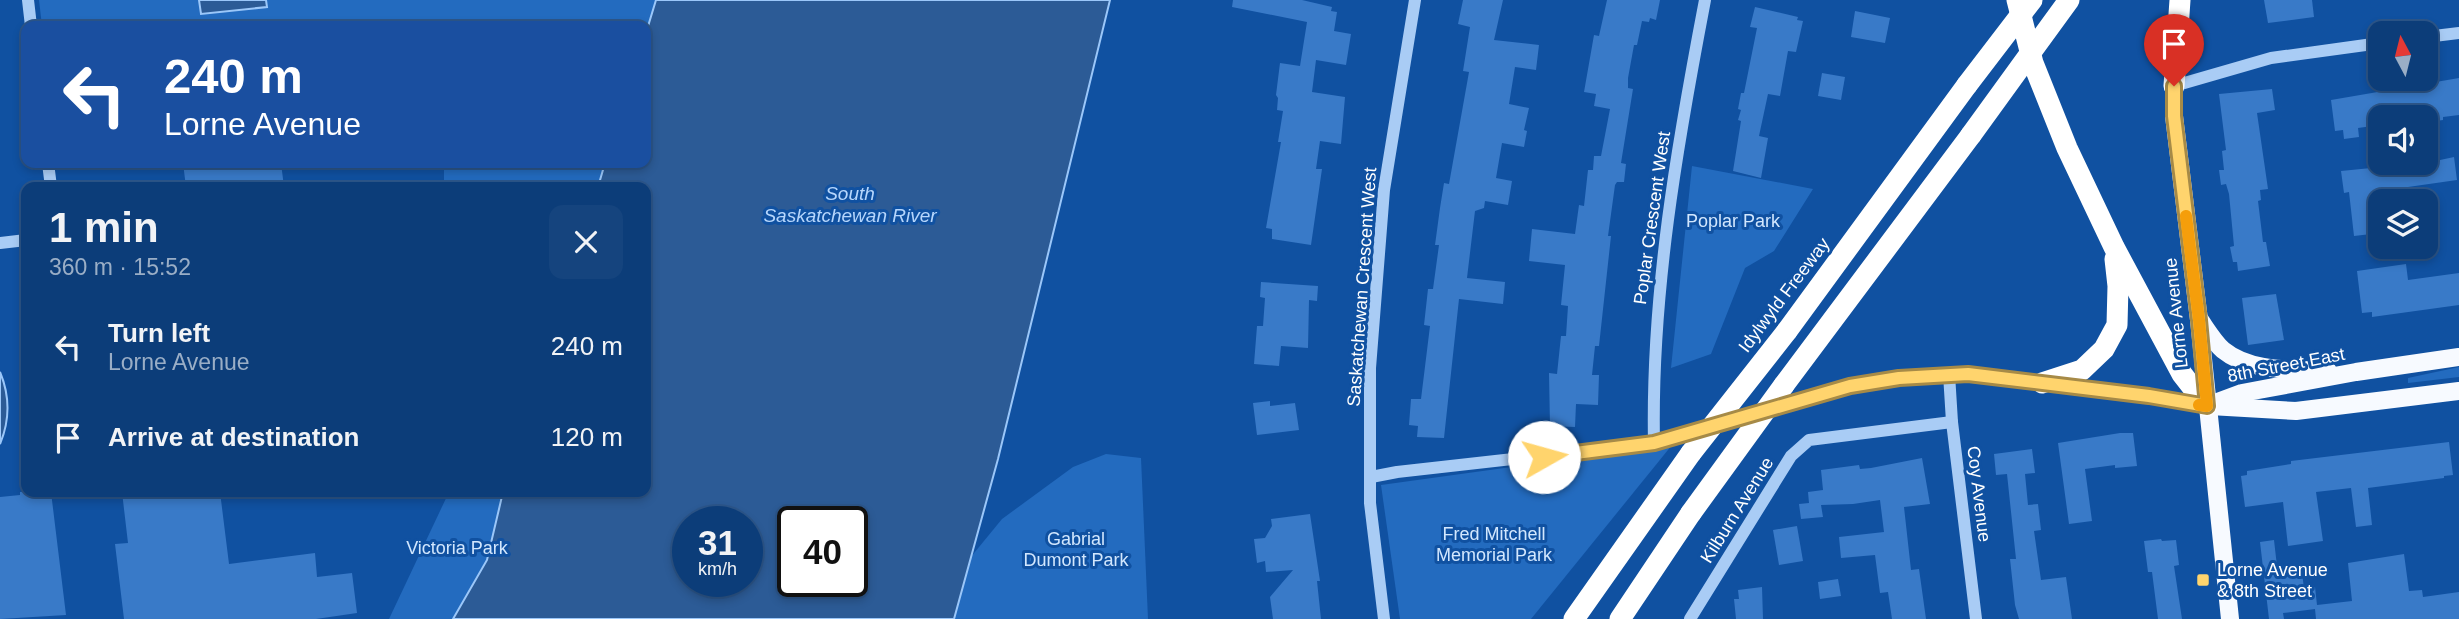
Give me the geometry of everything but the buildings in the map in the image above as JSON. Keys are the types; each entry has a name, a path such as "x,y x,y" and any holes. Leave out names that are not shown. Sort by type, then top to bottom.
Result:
{"highway":[{"path":"2017,0 2033,63 2062,136 2114,247 2182,374 2207,406"},
{"name":"Idylwyld Freeway","path":"1574,619 1690,453 1787,331 2032,0"},
{"path":"1620,619 1691,513 2069,0"},
{"path":"2174,86 2180,0"},
{"path":"2042,383 2082,370 2104,349 2116,325 2118,286 2114,247"}],"main road":[{"name":"Lorne Avenue","path":"2174,86 2174,116 2199,320 2230,619"},
{"path":"2199,320 2221,349 2239,361 2266,367 2356,372"},
{"name":"8th Street East","path":"2207,406 2234,394 2459,357"},
{"name":"8th Street East","path":"2207,406 2296,411 2459,391"}],"street":[{"path":"27,0 30,21"},
{"name":"Saskatchewan Crescent West","path":"1384,619 1370,503 1370,368 1384,190 1415,0"},
{"name":"Poplar Crescent West","path":"1654,443 1653,403 1659,293 1687,92 1705,0"},
{"path":"2438,36 2459,33"},
{"path":"2174,86 2272,58 2368,45"},
{"path":"0,243 21,241"},
{"name":"Coy Avenue","path":"1949,374 1952,422 1976,619"},
{"path":"1371,477 1654,443 1850,386 1899,378 1968,374 2149,396 2207,406"},
{"name":"Kilburn Avenue","path":"1690,619 1791,456 1809,440 1952,422"}],"green space":[{"path":"39,0 656,0 650,21 41,21"},
{"name":"Poplar Park","path":"1692,166 1813,189 1774,251 1745,268 1711,354 1671,368"},
{"path":"444,168 604,168 599,182 444,182"},
{"path":"2459,367 2459,377 2408,383 2408,378"},
{"name":"Fred Mitchell Memorial Park","path":"1672,445 1531,619 1400,619 1381,485"},
{"name":"Gabrial Dumont Park","path":"1106,454 1141,458 1148,619 954,619 970,558 1002,519 1073,467"},
{"name":"Victoria Park","path":"447,497 502,497 487,560 453,619 389,619"}],"water":[{"path":"199,0 266,0 267,7 201,14"},
{"name":"South Saskatchewan River","path":"656,0 1110,0 998,459 954,619 453,619 487,560 502,497 651,497 651,182 599,182 604,168 651,168 650,21"},
{"path":"0,372 8,408 0,444"}],"slow traffic":[{"path":"2186,216 2207,406 2199,405"}],"place":[{"name":"Lorne Avenue & 8th Street","path":"2203,580"}],"route":[{"path":"1544,457 1654,443 1850,386 1949,374 2149,396 2207,406 2181,184 2174,116 2174,86"}]}
